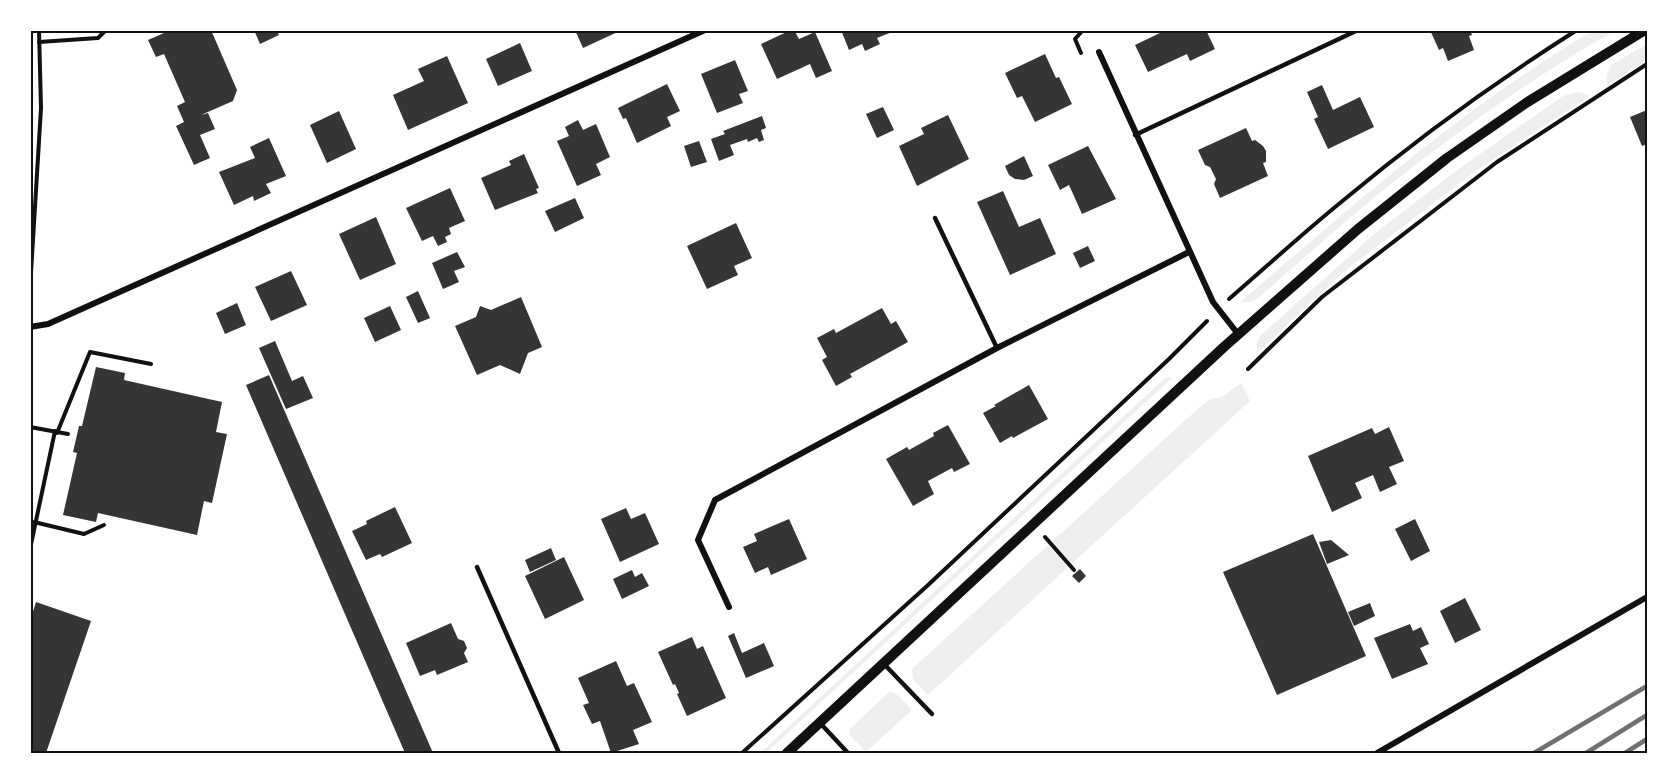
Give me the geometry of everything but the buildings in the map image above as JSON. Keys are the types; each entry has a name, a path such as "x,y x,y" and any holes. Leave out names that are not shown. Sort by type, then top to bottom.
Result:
{"street":[{"path":"30,327 48,324 705,30"},
{"path":"787,753 1238,334 1358,229 1447,158 1526,103 1644,30"},
{"path":"1099,52 1213,302 1238,334"},
{"path":"729,607 698,540 715,500 996,348 1189,252"},
{"path":"1377,753 1647,597"}],"lane":[{"path":"1135,135 1358,30"},
{"path":"935,219 996,348"},
{"path":"477,567 559,753"},
{"path":"883,663 932,714"},
{"path":"819,722 848,753"}],"path":[{"path":"30,289 41,108 39,30"},
{"path":"39,42 98,38 106,30"},
{"path":"742,753 927,586 1169,359 1218,309 1339,203 1401,154 1521,66 1577,30"},
{"path":"1248,369 1322,297 1497,162 1647,64"},
{"path":"30,549 34,522 56,432 90,352 151,364"},
{"path":"30,426 68,434"},
{"path":"34,522 84,534 104,525"},
{"path":"1044,535 1074,570"}],"shaded area":[{"path":"1594,30 1616,30 1556,66 1469,125 1370,201 1258,298 1249,302 1240,302 1368,193 1455,124 1500,91"},
{"path":"1647,44 1647,60 1607,85 1607,75 1611,65"},
{"path":"1579,92 1590,96 1477,170 1345,271 1257,353 1257,342 1261,335 1379,230 1460,168 1563,96"},
{"path":"1166,377 1172,378 766,753 760,753"},
{"path":"1241,383 1250,401 928,695 913,679 912,669 1202,405 1211,399 1222,397"},
{"path":"890,691 899,696 912,710 866,752 849,734 850,729"}],"railway":[{"path":"1534,753 1647,686"},
{"path":"1586,753 1647,715"},
{"path":"1625,753 1647,739"}]}
